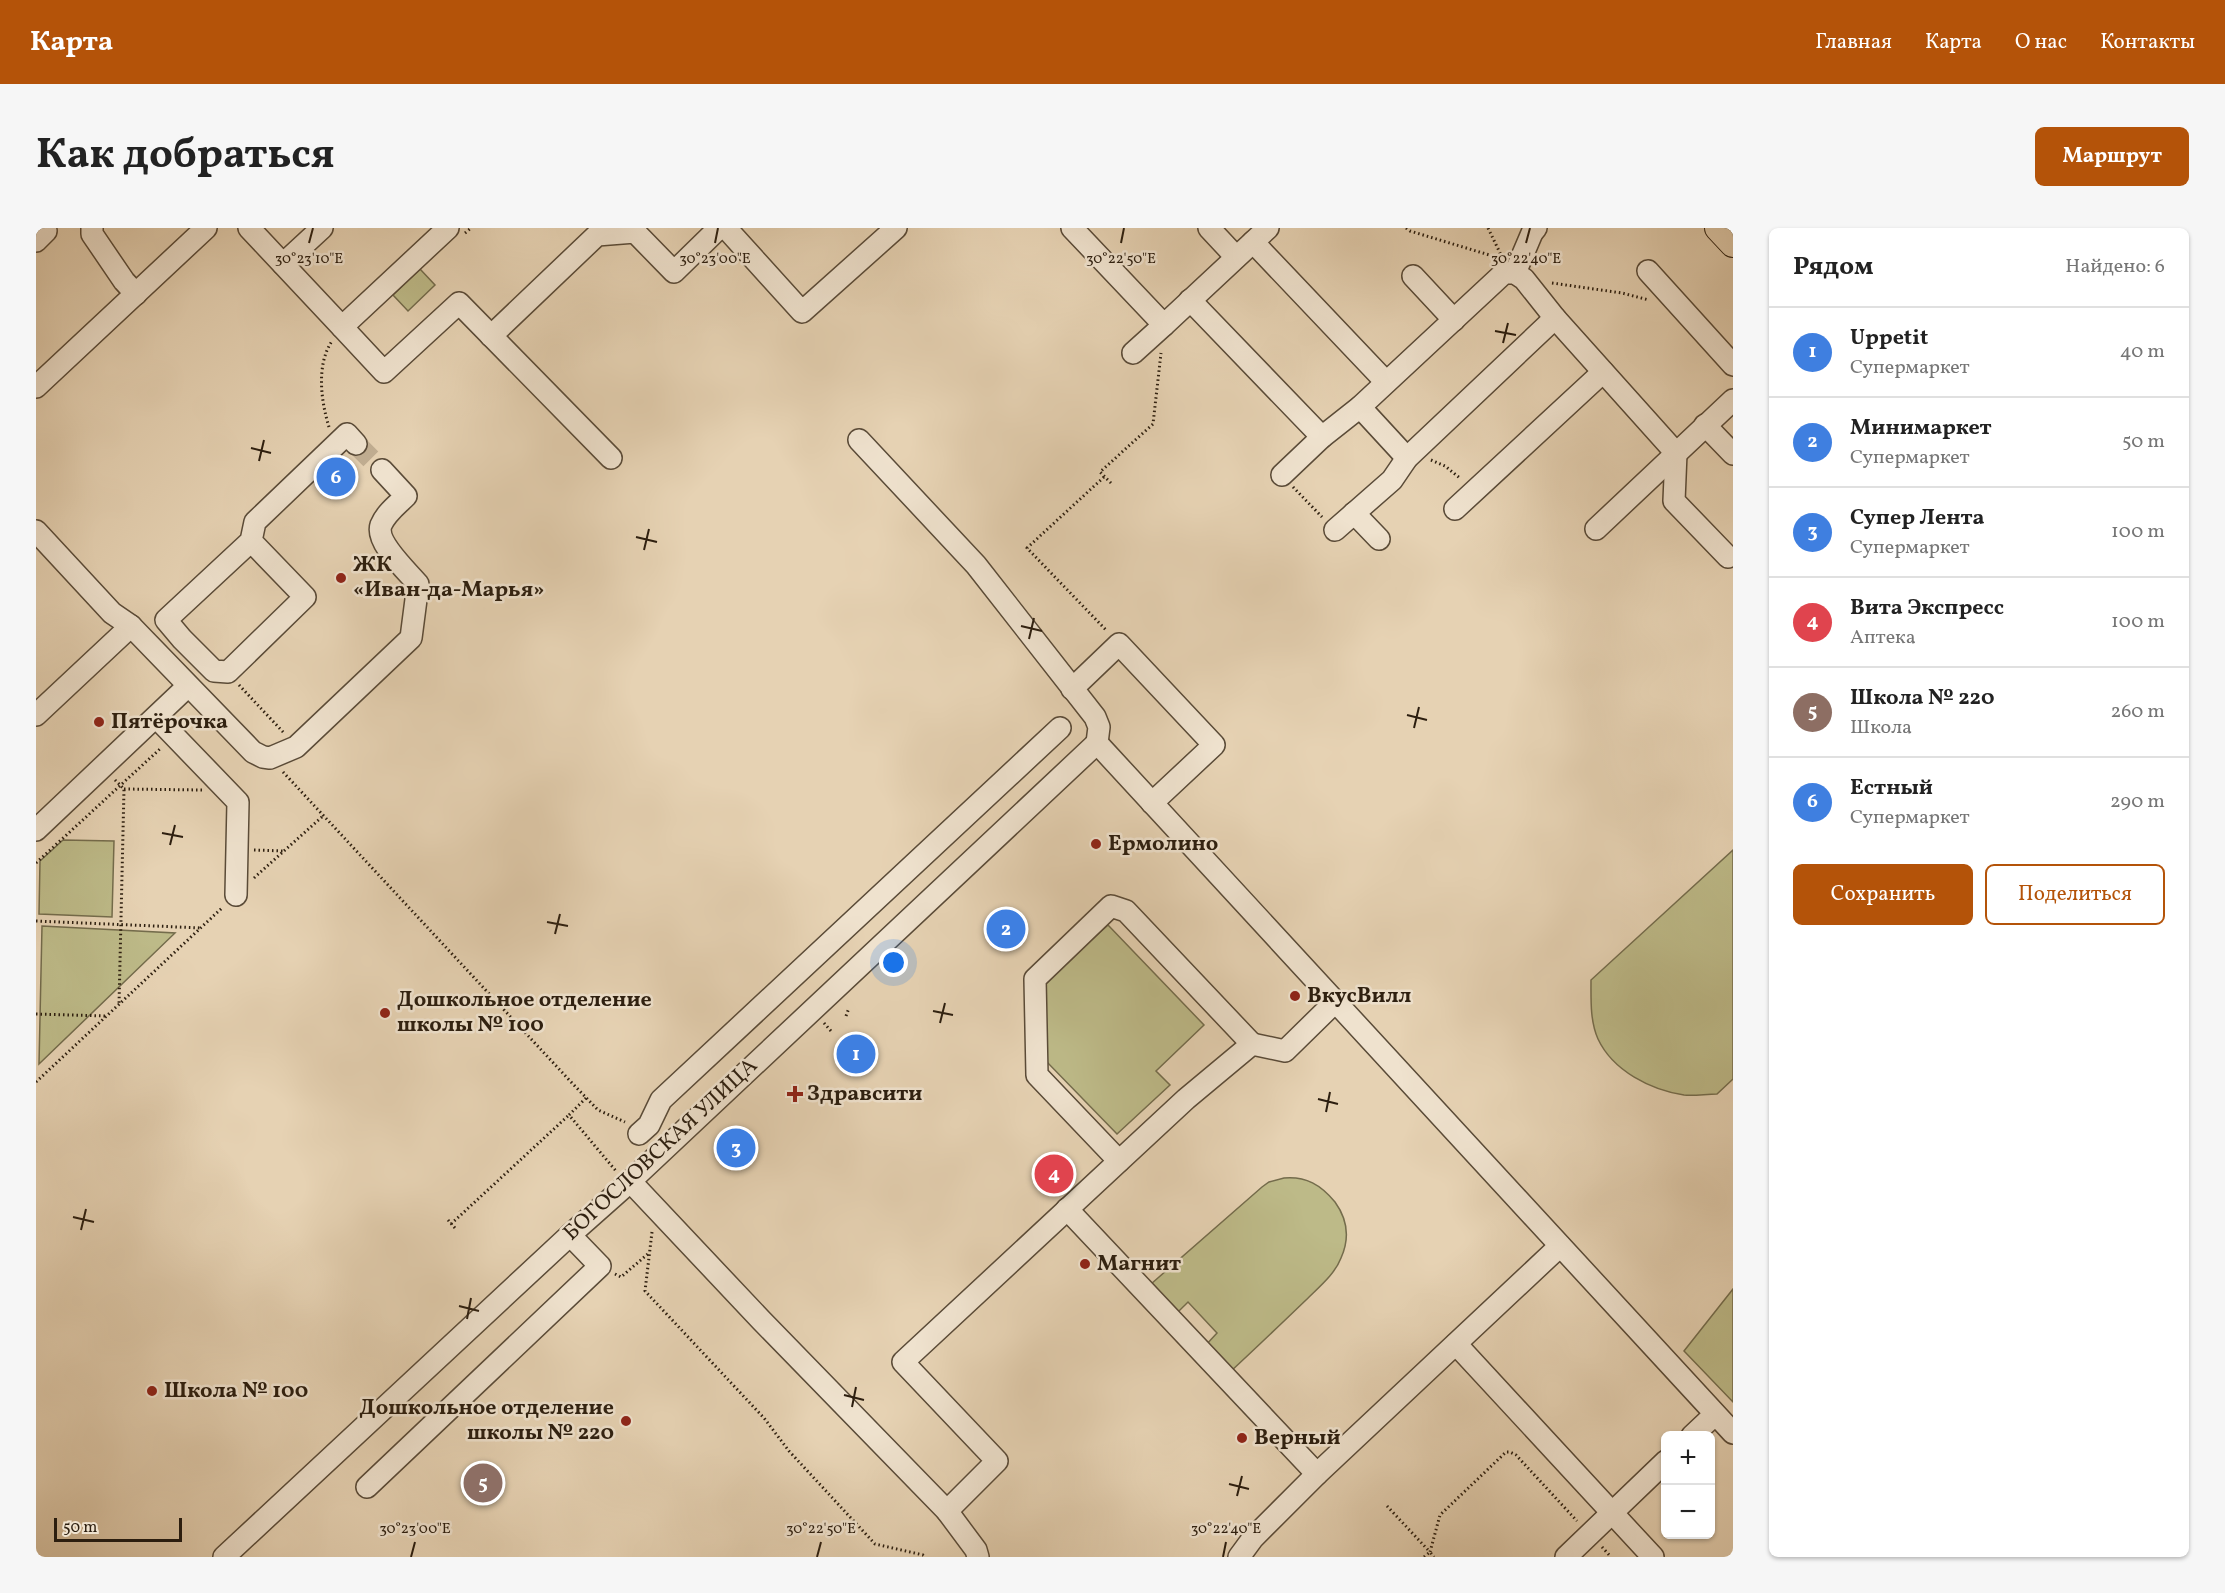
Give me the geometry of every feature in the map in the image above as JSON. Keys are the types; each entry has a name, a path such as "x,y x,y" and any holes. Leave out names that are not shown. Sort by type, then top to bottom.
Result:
{"main road":[{"path":"1718,228 1733,244"}],"street":[{"path":"92,228 92,234 124,281 136,294"},
{"path":"36,387 206,228"},
{"path":"249,228 384,372 459,303 611,458"},
{"path":"283,264 322,228"},
{"path":"342,327 448,228"},
{"path":"491,336 597,236 635,232 674,273 719,228"},
{"path":"726,228 802,312 896,228"},
{"path":"1072,228 1164,325"},
{"path":"1209,228 1236,257"},
{"path":"1520,276 1532,233 1536,228"},
{"path":"1133,352 1261,235 1386,382"},
{"path":"1648,271 1733,365"},
{"path":"1282,475 1322,437 1360,407 1504,273 1520,276 1676,453 1674,501 1728,557"},
{"path":"1413,276 1454,320"},
{"path":"1190,300 1322,437"},
{"path":"1335,530 1392,480 1410,455 1555,318"},
{"path":"1455,509 1603,372"},
{"path":"1596,529 1733,400"},
{"path":"1360,407 1410,455"},
{"path":"1706,425 1733,454"},
{"path":"859,440 976,565 1095,717 1100,728 1097,743 1733,1433"},
{"path":"251,541 305,597 228,672 214,671 166,620 251,541 255,522 346,445"},
{"path":"36,531 112,613 130,626 253,752 270,758 296,747 411,638 418,584 382,540 380,527 387,514 406,496 381,470"},
{"path":"1354,513 1378,539"},
{"path":"36,516 119,605 130,626"},
{"path":"36,715 130,626"},
{"path":"161,658 182,639"},
{"path":"1072,689 1119,644 1218,750 1152,803"},
{"path":"36,830 157,718 188,686"},
{"path":"157,718 238,802 236,895"},
{"path":"639,1134 649,1125 661,1100 1060,728"},
{"name":"БОГОСЛОВСКАЯ УЛИЦА","path":"224,1557 570,1235 625,1178 1097,743"},
{"path":"1119,1161 1037,1075 1035,979 1111,906 1126,911 1252,1044 1285,1051 1336,1001"},
{"path":"947,1511 997,1461 903,1362 1186,1099 1252,1044"},
{"path":"625,1178 947,1511 976,1550 978,1557"},
{"path":"1067,1209 1317,1474"},
{"path":"367,1487 600,1266 570,1235"},
{"path":"1239,1557 1253,1538 1317,1474 1560,1246"},
{"path":"1456,1344 1653,1557"},
{"path":"1697,1431 1709,1420"},
{"path":"1566,1557 1661,1465"}],"path":[{"path":"1406,228 1503,259 1488,228"},
{"path":"1520,276 1622,293 1652,301"},
{"path":"1111,483 1100,472 1153,424 1164,325"},
{"path":"326,350 322,372 322,397 346,445"},
{"path":"1410,455 1445,466 1474,492"},
{"path":"1282,475 1335,530"},
{"path":"1104,477 1027,548 1119,644"},
{"path":"209,707 237,682 296,747"},
{"path":"36,863 174,736"},
{"path":"270,758 586,1098 598,1110 629,1124 639,1134"},
{"path":"103,767 124,789 228,791"},
{"path":"119,1005 124,789"},
{"path":"36,1082 324,815"},
{"path":"237,849 285,851"},
{"path":"36,921 202,928"},
{"path":"846,1016 849,1008"},
{"path":"36,1014 107,1017"},
{"path":"451,1224 586,1098"},
{"path":"569,1115 625,1178"},
{"path":"447,1220 455,1227"},
{"path":"653,1224 645,1291 764,1418 789,1451 874,1544 926,1557"},
{"path":"600,1266 621,1277 650,1251"},
{"path":"1425,1557 1430,1552 1440,1515 1506,1452 1516,1455 1611,1557"},
{"path":"1387,1506 1434,1557"}],"shaded area":[{"path":"420,269 435,285 408,311 393,295"},
{"path":"63,840 114,841 112,917 39,914 40,861"},
{"path":"1733,850 1733,1079 1717,1094 1688,1095 1659,1089 1634,1077 1613,1061 1598,1039 1592,1010 1591,980"},
{"path":"1108,925 1204,1025 1156,1071 1170,1085 1117,1134 1045,1060 1042,983"},
{"path":"42,926 175,933 39,1064"},
{"path":"1284,1178 1306,1180 1324,1191 1335,1202 1345,1222 1344,1251 1335,1269 1326,1280 1230,1372 1205,1346 1217,1333 1188,1302 1176,1314 1151,1284 1262,1187 1269,1182"},
{"path":"1733,1289 1733,1402 1684,1351"}],"tunnel":[{"path":"356,444 382,470"}],"place":[{"name":"Естный","path":"336,477"},
{"name":"ЖК «Иван-да-Марья»","path":"341,578"},
{"name":"Пятёрочка","path":"99,722"},
{"name":"Ермолино","path":"1096,844"},
{"name":"Минимаркет","path":"1006,929"},
{"name":"ВкусВилл","path":"1295,996"},
{"name":"Дошкольное отделение школы № 100","path":"385,1013"},
{"name":"Uppetit","path":"856,1054"},
{"name":"Здравсити","path":"795,1094"},
{"name":"Супер Лента","path":"736,1148"},
{"name":"Вита Экспресс","path":"1054,1174"},
{"name":"Магнит","path":"1085,1264"},
{"name":"Школа № 100","path":"152,1391"},
{"name":"Дошкольное отделение школы № 220","path":"626,1421"},
{"name":"Верный","path":"1242,1438"},
{"name":"Школа № 220","path":"483,1483"}]}
